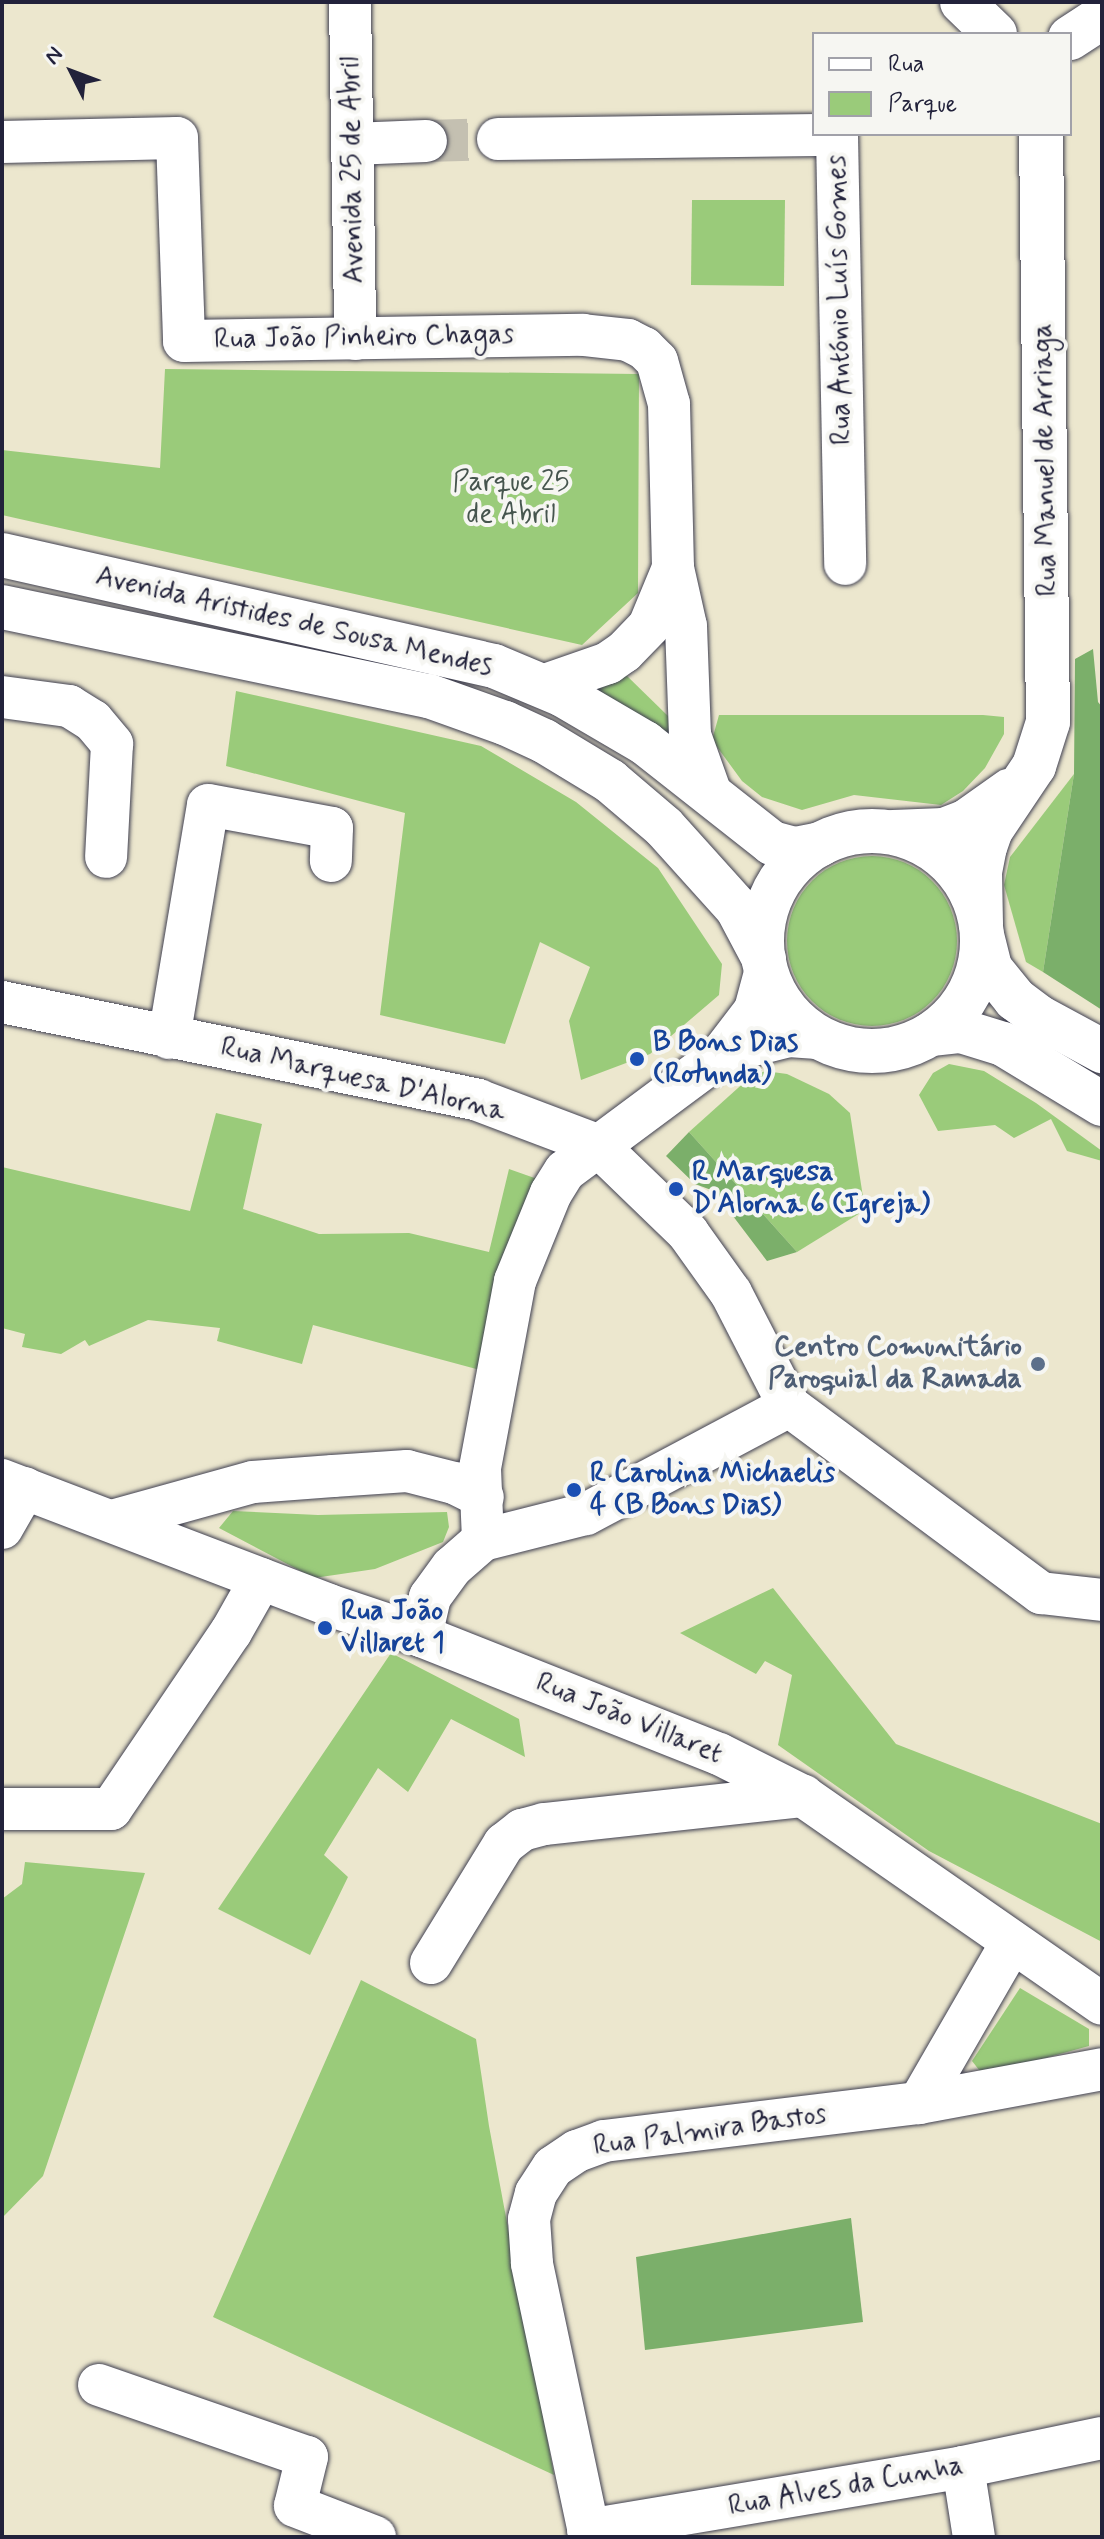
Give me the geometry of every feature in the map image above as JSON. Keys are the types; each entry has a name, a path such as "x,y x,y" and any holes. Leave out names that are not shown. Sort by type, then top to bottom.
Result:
{"main road":[{"path":"962,2 993,32"},
{"path":"1072,37 1102,17"},
{"name":"Rua Manuel de Arriaga","path":"982,929 980,872 985,847 991,830 1040,751 1048,722 1041,136"},
{"name":"Avenida Aristides de Sousa Mendes","path":"2,555 368,640 462,657 542,686 645,743 772,843 795,849 821,844"},
{"name":"Avenida Aristides de Sousa Mendes","path":"2,607 429,696 531,735 610,781 664,827 737,908 765,964"},
{"name":"Rua Manuel de Arriaga","path":"893,832 944,830 967,821 1023,780"},
{"path":"982,929 980,962 970,992 953,1016 931,1034 911,1044 877,1051 844,1047 821,1038 787,1011 765,964 763,924 778,884 793,864 821,844 856,831 893,832 932,847 954,865 969,887 982,929 990,968 1015,999 1039,1017 1102,1051"},
{"path":"931,1034 961,1031 1003,1044 1102,1104"}],"street":[{"name":"Avenida 25 de Abril","path":"350,2 355,339"},
{"name":"Rua António Luís Gomes","path":"498,139 812,135"},
{"name":"Rua António Luís Gomes","path":"837,136 845,564"},
{"name":"Rua João Pinheiro Chagas","path":"2,142 177,138 184,341 583,335 628,340 644,348 661,371 669,404 673,568 686,626 690,735 711,794"},
{"path":"352,144 426,141"},
{"name":"Rua João Pinheiro Chagas","path":"542,686 608,663 624,652 649,626 673,568"},
{"path":"2,697 69,706 93,721 112,744 106,857"},
{"path":"169,1038 208,805 332,828 331,861"},
{"path":"716,1059 755,1010 765,964"},
{"name":"Rua Marquesa D'Alorna","path":"2,1002 478,1100 597,1145 688,1233 731,1293 789,1406 1041,1593 1102,1600"},
{"path":"483,1540 480,1468 515,1281 551,1193 565,1171 716,1059 764,1039 789,1036 821,1038"},
{"path":"421,1636 430,1597 452,1567 483,1540 586,1514 789,1406"},
{"path":"112,1521 253,1482 407,1471 454,1483 483,1497"},
{"path":"2,1528 13,1484"},
{"name":"Rua João Villaret","path":"13,1484 261,1579 421,1636 719,1754 803,1796 1102,2004"},
{"path":"2,1809 111,1809 231,1632 261,1579"},
{"path":"431,1963 504,1844 522,1830 544,1824 803,1796"},
{"path":"919,2103 1012,1942"},
{"name":"Rua Palmira Bastos","path":"589,2533 532,2263 529,2219 536,2193 553,2167 577,2151 604,2141 919,2103 1102,2069"},
{"path":"99,2385 307,2457 295,2506 375,2537"},
{"name":"Rua Alves da Cunha","path":"589,2533 963,2467 1102,2438"},
{"path":"963,2467 974,2537"}],"green space":[{"path":"692,200 785,200 784,286 691,285"},
{"name":"Parque 25 de Abril","path":"165,369 639,374 638,593 582,645 2,515 2,450 160,468"},
{"path":"1093,649 1098,702 1102,707 1102,1010 1043,972 1074,774 1075,659"},
{"path":"625,674 668,716 670,734 663,735 597,691 598,687"},
{"path":"236,691 481,746 576,802 658,868 722,964 719,995 650,1054 581,1080 569,1021 590,967 540,942 505,1044 380,1015 405,813 226,766"},
{"path":"719,715 983,715 1004,717 1004,734 985,768 963,791 941,805 854,795 802,810 762,797 742,781 712,740"},
{"path":"1074,774 1043,972 1026,962 1004,885 1010,857"},
{"path":"872,856 905,862 932,881 951,908 957,941 951,974 932,1001 905,1020 872,1026 839,1020 812,1001 793,974 787,941 793,908 812,881 839,862"},
{"path":"949,1064 984,1071 1036,1103 1102,1151 1102,1161 1067,1151 1051,1119 1014,1138 995,1125 938,1131 919,1095 933,1073"},
{"path":"765,1071 787,1074 829,1094 850,1113 865,1210 797,1252 689,1132 748,1079"},
{"path":"216,1113 262,1124 243,1209 319,1234 409,1233 489,1252 509,1169 543,1181 480,1370 313,1325 302,1364 217,1341 220,1328 148,1320 89,1346 85,1340 61,1354 22,1347 25,1334 2,1328 2,1167 190,1211"},
{"path":"689,1132 797,1252 767,1261 714,1191 695,1184 666,1156"},
{"path":"233,1511 318,1515 447,1512 449,1527 443,1542 375,1569 314,1578 219,1528"},
{"path":"773,1588 896,1744 1102,1824 1102,1942 929,1851 778,1745 792,1675 765,1661 756,1674 680,1633"},
{"path":"391,1653 519,1719 525,1757 451,1719 408,1792 378,1768 324,1855 348,1877 310,1955 218,1909"},
{"path":"25,1862 145,1873 43,2176 2,2218 2,1899 22,1884"},
{"path":"361,1980 476,2039 489,2126 554,2475 213,2317"},
{"path":"1020,1988 1089,2029 1089,2046 983,2075 972,2061"},
{"path":"851,2218 863,2322 645,2350 636,2257"}],"tunnel":[{"path":"426,141 498,139"}],"place":[{"name":"B Bons Dias (Rotunda)","path":"637,1059"},
{"name":"R Marquesa D'Alorna 6 (Igreja)","path":"676,1189"},
{"name":"Centro Comunitário Paroquial da Ramada","path":"1038,1364"},
{"name":"R Carolina Michaelis 4 (B Bons Dias)","path":"574,1490"},
{"name":"Rua João Villaret 1","path":"325,1628"}]}
